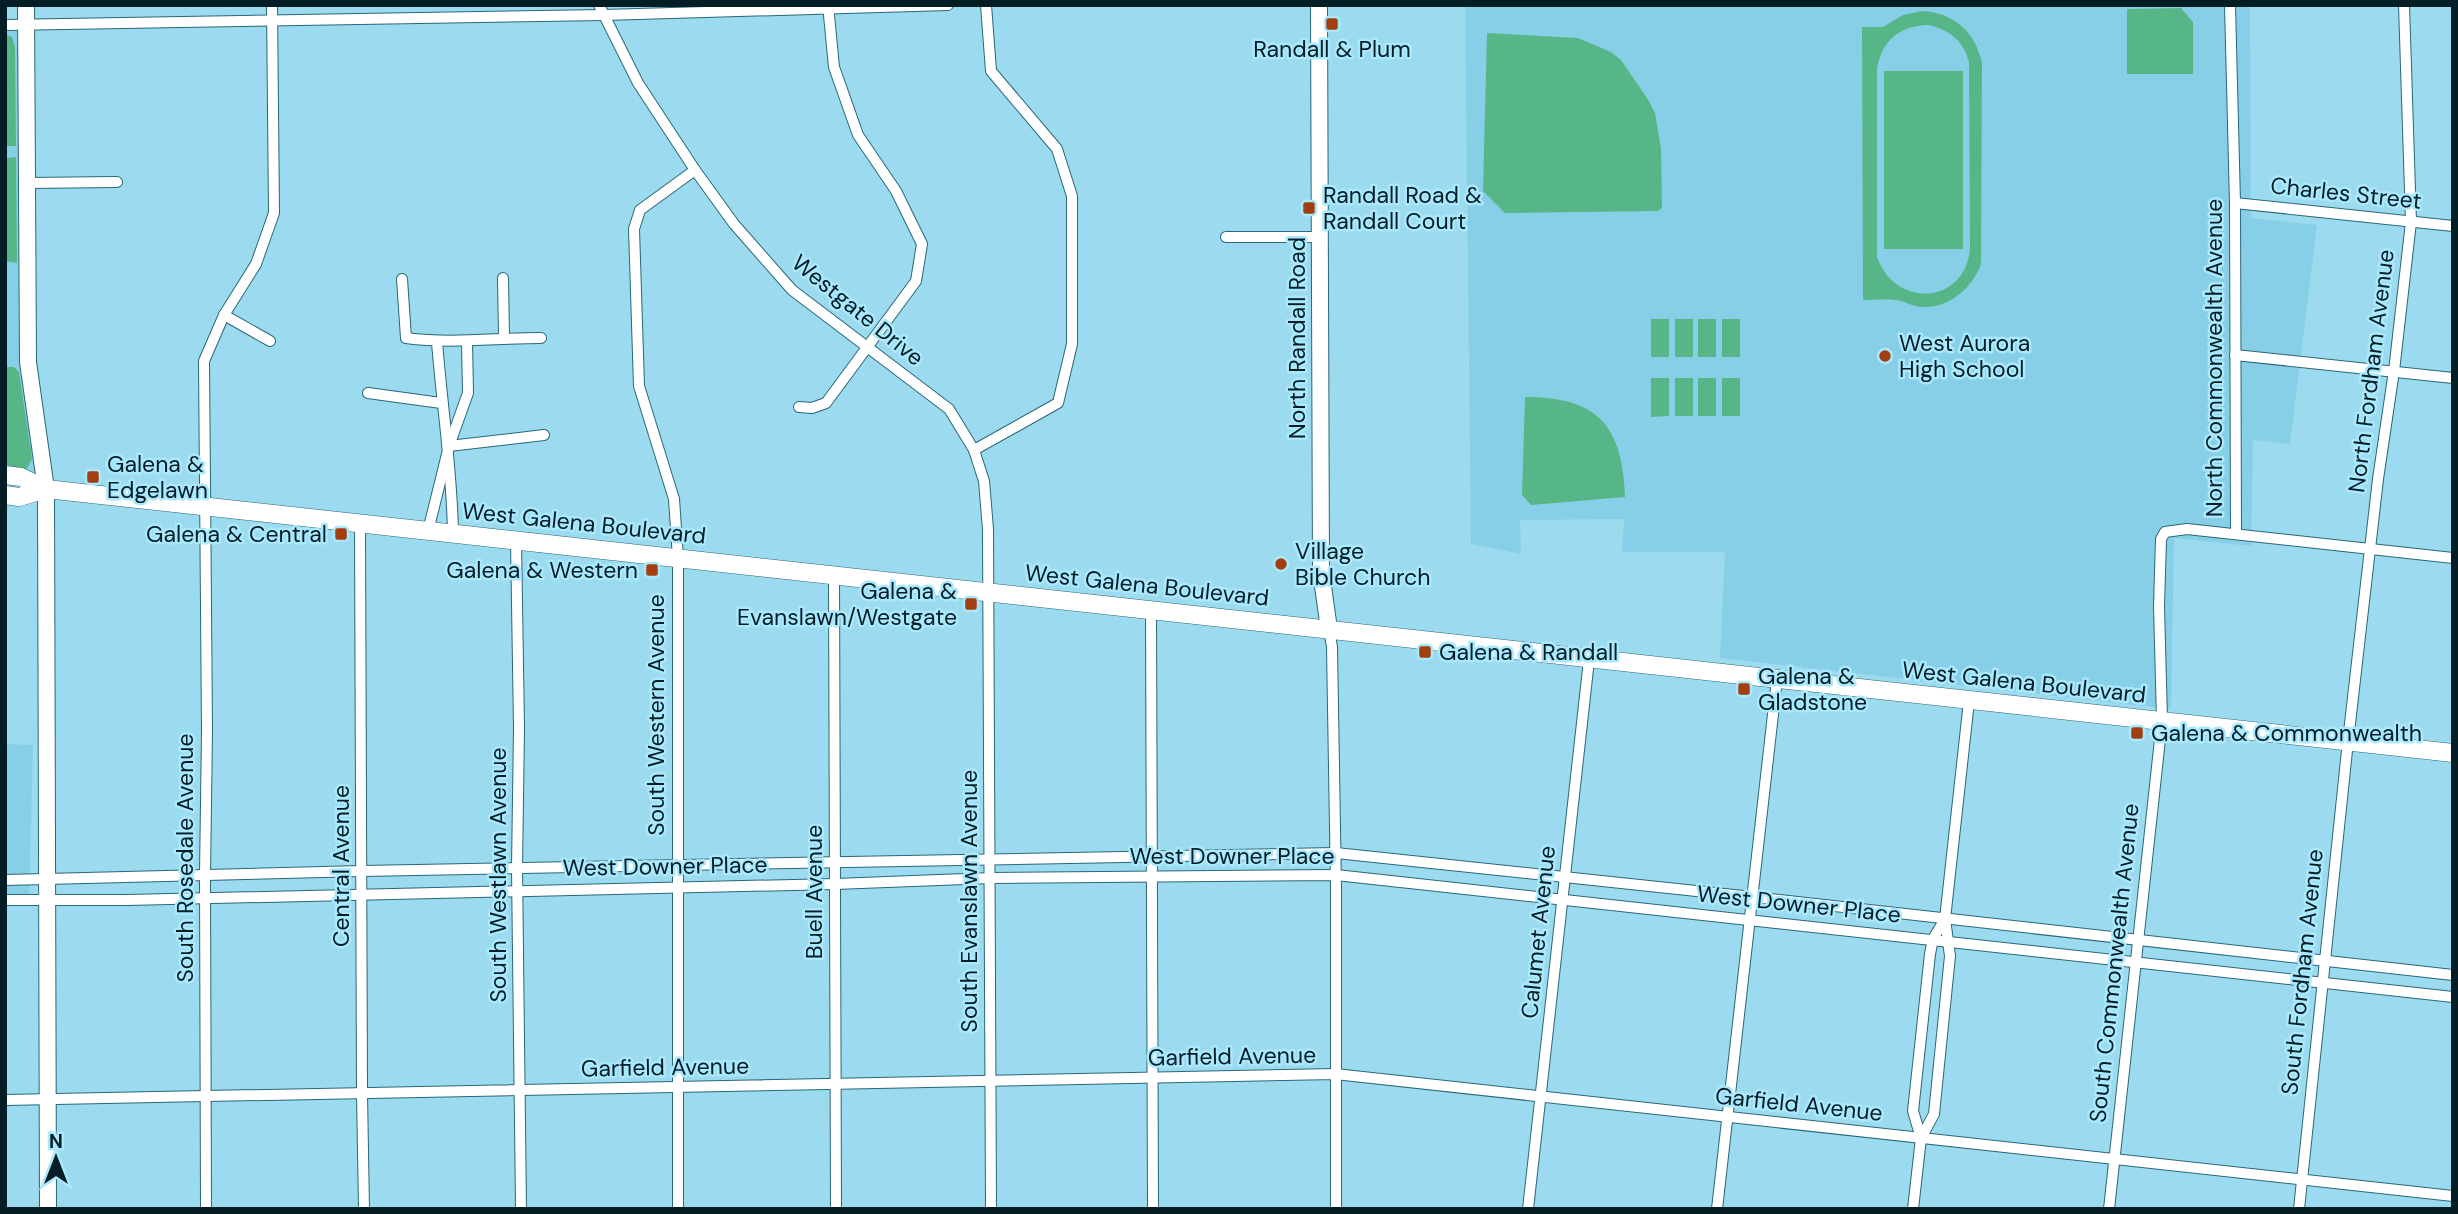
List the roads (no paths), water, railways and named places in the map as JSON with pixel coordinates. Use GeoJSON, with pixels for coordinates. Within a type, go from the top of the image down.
{"type":"FeatureCollection","features":[{"type":"Feature","properties":{"kind":"main road","name":"West Galena Boulevard"},"geometry":{"type":"LineString","coordinates":[[5,475],[21,477],[46,489],[204,507],[2453,753]]}},
{"type":"Feature","properties":{"kind":"main road","name":"West Galena Boulevard"},"geometry":{"type":"LineString","coordinates":[[5,495],[19,497],[46,489]]}},
{"type":"Feature","properties":{"kind":"street"},"geometry":{"type":"LineString","coordinates":[[26,5],[29,362],[46,489],[48,1209]]}},
{"type":"Feature","properties":{"kind":"street","name":"South Rosedale Avenue"},"geometry":{"type":"LineString","coordinates":[[206,1209],[207,731],[204,361],[224,315],[256,264],[274,213],[272,5]]}},
{"type":"Feature","properties":{"kind":"street"},"geometry":{"type":"LineString","coordinates":[[5,25],[271,21],[427,11],[948,5]]}},
{"type":"Feature","properties":{"kind":"street"},"geometry":{"type":"LineString","coordinates":[[974,450],[1058,403],[1072,344],[1072,195],[1058,149],[991,71],[986,5]]}},
{"type":"Feature","properties":{"kind":"street","name":"North Randall Road"},"geometry":{"type":"LineString","coordinates":[[1319,5],[1321,572],[1329,629]]}},
{"type":"Feature","properties":{"kind":"street","name":"North Commonwealth Avenue"},"geometry":{"type":"LineString","coordinates":[[2162,721],[2159,606],[2161,539],[2165,532],[2174,529],[2235,533],[2235,202],[2230,5]]}},
{"type":"Feature","properties":{"kind":"street","name":"North Fordham Avenue"},"geometry":{"type":"LineString","coordinates":[[2348,741],[2411,222],[2404,5]]}},
{"type":"Feature","properties":{"kind":"street"},"geometry":{"type":"LineString","coordinates":[[799,407],[812,408],[826,403],[916,281],[922,244],[896,191],[858,135],[834,67],[827,7]]}},
{"type":"Feature","properties":{"kind":"street","name":"Westgate Drive"},"geometry":{"type":"LineString","coordinates":[[602,10],[638,83],[734,224],[792,290],[949,409],[974,450],[984,481],[989,593]]}},
{"type":"Feature","properties":{"kind":"street","name":"South Western Avenue"},"geometry":{"type":"LineString","coordinates":[[678,1209],[678,558],[674,499],[639,386],[634,229],[640,210],[695,170]]}},
{"type":"Feature","properties":{"kind":"street"},"geometry":{"type":"LineString","coordinates":[[26,184],[117,182]]}},
{"type":"Feature","properties":{"kind":"street","name":"Charles Street"},"geometry":{"type":"LineString","coordinates":[[2235,202],[2453,226]]}},
{"type":"Feature","properties":{"kind":"street"},"geometry":{"type":"LineString","coordinates":[[1226,237],[1320,237]]}},
{"type":"Feature","properties":{"kind":"street"},"geometry":{"type":"LineString","coordinates":[[503,278],[504,338]]}},
{"type":"Feature","properties":{"kind":"street"},"geometry":{"type":"LineString","coordinates":[[402,279],[406,338],[467,342],[481,338],[541,338]]}},
{"type":"Feature","properties":{"kind":"street"},"geometry":{"type":"LineString","coordinates":[[224,315],[270,341]]}},
{"type":"Feature","properties":{"kind":"street"},"geometry":{"type":"LineString","coordinates":[[437,342],[441,402],[449,446],[453,533]]}},
{"type":"Feature","properties":{"kind":"street"},"geometry":{"type":"LineString","coordinates":[[428,531],[437,487],[468,393],[467,342]]}},
{"type":"Feature","properties":{"kind":"street"},"geometry":{"type":"LineString","coordinates":[[2235,355],[2453,377]]}},
{"type":"Feature","properties":{"kind":"street"},"geometry":{"type":"LineString","coordinates":[[368,393],[441,402]]}},
{"type":"Feature","properties":{"kind":"street"},"geometry":{"type":"LineString","coordinates":[[449,446],[544,435]]}},
{"type":"Feature","properties":{"kind":"street","name":"Central Avenue"},"geometry":{"type":"LineString","coordinates":[[360,524],[364,1209]]}},
{"type":"Feature","properties":{"kind":"street"},"geometry":{"type":"LineString","coordinates":[[2235,533],[2453,558]]}},
{"type":"Feature","properties":{"kind":"street","name":"South Westlawn Avenue"},"geometry":{"type":"LineString","coordinates":[[516,540],[520,1209]]}},
{"type":"Feature","properties":{"kind":"street","name":"Buell Avenue"},"geometry":{"type":"LineString","coordinates":[[834,575],[836,1209]]}},
{"type":"Feature","properties":{"kind":"street","name":"South Evanslawn Avenue"},"geometry":{"type":"LineString","coordinates":[[989,593],[991,1209]]}},
{"type":"Feature","properties":{"kind":"street"},"geometry":{"type":"LineString","coordinates":[[1151,610],[1153,1209]]}},
{"type":"Feature","properties":{"kind":"street"},"geometry":{"type":"LineString","coordinates":[[1329,629],[1332,647],[1336,853],[1336,1209]]}},
{"type":"Feature","properties":{"kind":"street","name":"Calumet Avenue"},"geometry":{"type":"LineString","coordinates":[[1528,1209],[1589,660]]}},
{"type":"Feature","properties":{"kind":"street"},"geometry":{"type":"LineString","coordinates":[[1717,1209],[1777,679]]}},
{"type":"Feature","properties":{"kind":"street"},"geometry":{"type":"LineString","coordinates":[[1913,1209],[1921,1138],[1934,1114],[1950,956],[1945,919],[1969,701]]}},
{"type":"Feature","properties":{"kind":"street","name":"South Commonwealth Avenue"},"geometry":{"type":"LineString","coordinates":[[2109,1209],[2162,721]]}},
{"type":"Feature","properties":{"kind":"street","name":"South Fordham Avenue"},"geometry":{"type":"LineString","coordinates":[[2299,1209],[2348,741]]}},
{"type":"Feature","properties":{"kind":"street","name":"West Downer Place"},"geometry":{"type":"LineString","coordinates":[[5,880],[1336,853],[2453,975]]}},
{"type":"Feature","properties":{"kind":"street","name":"West Downer Place"},"geometry":{"type":"LineString","coordinates":[[5,900],[835,884],[991,878],[1336,875],[2453,997]]}},
{"type":"Feature","properties":{"kind":"street"},"geometry":{"type":"LineString","coordinates":[[1921,1138],[1913,1111],[1930,954],[1933,939],[1945,919]]}},
{"type":"Feature","properties":{"kind":"street","name":"Garfield Avenue"},"geometry":{"type":"LineString","coordinates":[[5,1100],[1335,1074],[2453,1196]]}},
{"type":"Feature","properties":{"kind":"place","name":"Randall & Plum"},"geometry":{"type":"Point","coordinates":[1332,24]}},
{"type":"Feature","properties":{"kind":"place","name":"Randall Road & Randall Court"},"geometry":{"type":"Point","coordinates":[1309,208]}},
{"type":"Feature","properties":{"kind":"place","name":"West Aurora High School"},"geometry":{"type":"Point","coordinates":[1885,356]}},
{"type":"Feature","properties":{"kind":"place","name":"Galena & Edgelawn"},"geometry":{"type":"Point","coordinates":[93,477]}},
{"type":"Feature","properties":{"kind":"place","name":"Galena & Central"},"geometry":{"type":"Point","coordinates":[341,534]}},
{"type":"Feature","properties":{"kind":"place","name":"Village Bible Church"},"geometry":{"type":"Point","coordinates":[1281,564]}},
{"type":"Feature","properties":{"kind":"place","name":"Galena & Western"},"geometry":{"type":"Point","coordinates":[652,570]}},
{"type":"Feature","properties":{"kind":"place","name":"Galena & Evanslawn/Westgate"},"geometry":{"type":"Point","coordinates":[971,604]}},
{"type":"Feature","properties":{"kind":"place","name":"Galena & Randall"},"geometry":{"type":"Point","coordinates":[1425,652]}},
{"type":"Feature","properties":{"kind":"place","name":"Galena & Gladstone"},"geometry":{"type":"Point","coordinates":[1744,689]}},
{"type":"Feature","properties":{"kind":"place","name":"Galena & Commonwealth"},"geometry":{"type":"Point","coordinates":[2137,733]}}]}
